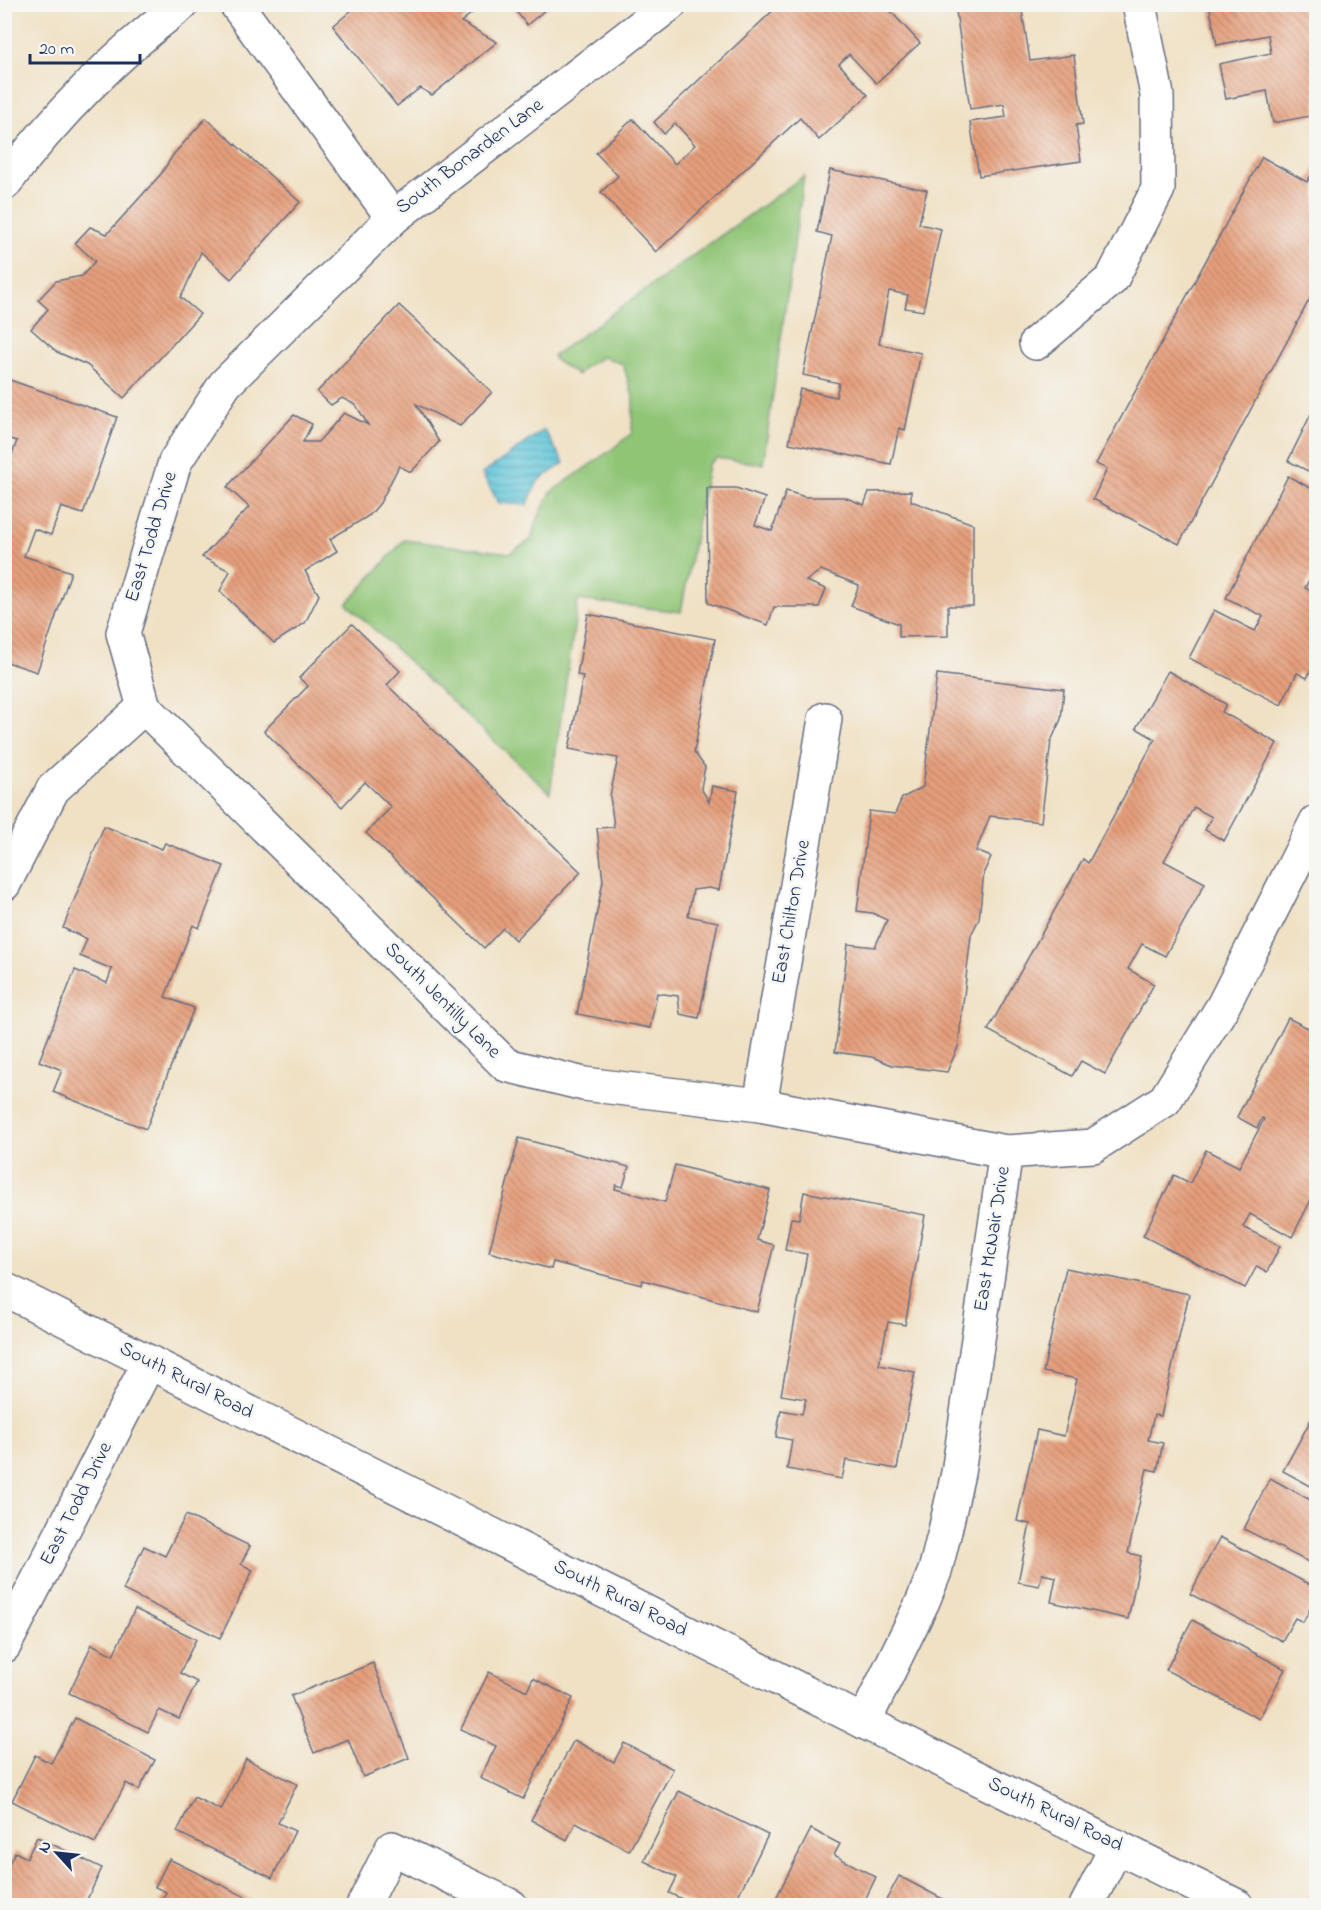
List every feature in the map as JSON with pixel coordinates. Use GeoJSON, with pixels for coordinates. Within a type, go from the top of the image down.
{"type":"FeatureCollection","features":[{"type":"Feature","properties":{"kind":"street"},"geometry":{"type":"LineString","coordinates":[[4,184],[33,146],[87,87],[140,37],[182,4]]}},
{"type":"Feature","properties":{"kind":"street","name":"South Bonarden Lane"},"geometry":{"type":"LineString","coordinates":[[236,4],[393,218],[670,4]]}},
{"type":"Feature","properties":{"kind":"street"},"geometry":{"type":"LineString","coordinates":[[1036,344],[1112,279],[1158,189],[1157,95],[1139,4]]}},
{"type":"Feature","properties":{"kind":"street","name":"East Todd Drive"},"geometry":{"type":"LineString","coordinates":[[144,707],[123,633],[176,462],[225,384],[393,218]]}},
{"type":"Feature","properties":{"kind":"street"},"geometry":{"type":"LineString","coordinates":[[4,884],[53,789],[144,707]]}},
{"type":"Feature","properties":{"kind":"street","name":"South Jentilly Lane"},"geometry":{"type":"LineString","coordinates":[[144,707],[506,1065],[584,1084],[760,1105],[1006,1152]]}},
{"type":"Feature","properties":{"kind":"street","name":"East Chilton Drive"},"geometry":{"type":"LineString","coordinates":[[760,1105],[825,719]]}},
{"type":"Feature","properties":{"kind":"street","name":"East McNair Drive"},"geometry":{"type":"LineString","coordinates":[[864,1722],[923,1600],[945,1531],[958,1473],[1006,1152],[1093,1146],[1165,1100],[1223,1006],[1317,822]]}},
{"type":"Feature","properties":{"kind":"street","name":"South Rural Road"},"geometry":{"type":"LineString","coordinates":[[4,1289],[864,1722],[1237,1905]]}},
{"type":"Feature","properties":{"kind":"street","name":"East Todd Drive"},"geometry":{"type":"LineString","coordinates":[[4,1646],[149,1362]]}},
{"type":"Feature","properties":{"kind":"street"},"geometry":{"type":"LineString","coordinates":[[1086,1905],[1117,1846]]}},
{"type":"Feature","properties":{"kind":"street"},"geometry":{"type":"LineString","coordinates":[[363,1905],[392,1848],[511,1905]]}},
{"type":"Feature","properties":{"kind":"green space"},"geometry":{"type":"Polygon","coordinates":[[[804,176],[763,464],[716,458],[708,465],[681,612],[578,600],[550,793],[347,604],[404,540],[510,553],[531,540],[535,524],[551,492],[632,433],[633,397],[623,364],[603,357],[586,366],[578,375],[556,361],[553,356],[804,176]]]}},
{"type":"Feature","properties":{"kind":"water"},"geometry":{"type":"Polygon","coordinates":[[[544,430],[564,463],[538,481],[527,505],[499,503],[482,474],[544,430]]]}},
{"type":"Feature","properties":{"kind":"building"},"geometry":{"type":"Polygon","coordinates":[[[359,4],[483,4],[461,22],[497,42],[432,95],[420,88],[397,106],[333,26],[359,4]]]}},
{"type":"Feature","properties":{"kind":"building"},"geometry":{"type":"Polygon","coordinates":[[[517,4],[552,4],[527,25],[514,9],[517,4]]]}},
{"type":"Feature","properties":{"kind":"building"},"geometry":{"type":"Polygon","coordinates":[[[780,4],[884,4],[920,43],[876,83],[849,54],[839,64],[868,95],[819,140],[800,118],[656,252],[601,192],[618,176],[596,153],[633,119],[675,164],[695,145],[675,123],[664,134],[654,122],[780,4]]]}},
{"type":"Feature","properties":{"kind":"building"},"geometry":{"type":"Polygon","coordinates":[[[955,4],[1021,4],[1030,61],[1074,55],[1083,124],[1076,125],[1081,161],[979,176],[970,122],[1006,117],[1004,104],[970,109],[955,4]]]}},
{"type":"Feature","properties":{"kind":"building"},"geometry":{"type":"Polygon","coordinates":[[[1209,4],[1316,4],[1316,115],[1273,123],[1267,91],[1226,99],[1219,64],[1271,53],[1268,35],[1217,45],[1209,4]]]}},
{"type":"Feature","properties":{"kind":"building"},"geometry":{"type":"Polygon","coordinates":[[[206,118],[300,202],[231,279],[201,252],[180,297],[200,314],[124,398],[87,365],[57,352],[31,329],[48,309],[38,300],[56,281],[82,276],[95,261],[75,243],[90,227],[107,234],[161,174],[173,155],[206,118]]]}},
{"type":"Feature","properties":{"kind":"building"},"geometry":{"type":"Polygon","coordinates":[[[1262,157],[1307,182],[1316,167],[1316,287],[1179,544],[1093,499],[1107,469],[1096,464],[1262,157]]]}},
{"type":"Feature","properties":{"kind":"building"},"geometry":{"type":"Polygon","coordinates":[[[830,170],[927,190],[919,224],[941,229],[923,311],[905,308],[908,295],[889,291],[879,344],[921,353],[905,430],[899,428],[891,464],[789,443],[800,389],[836,397],[839,383],[803,375],[832,236],[817,232],[830,170]]]}},
{"type":"Feature","properties":{"kind":"building"},"geometry":{"type":"Polygon","coordinates":[[[399,305],[492,392],[460,426],[416,404],[439,442],[411,472],[399,466],[380,503],[370,515],[330,539],[337,551],[305,571],[319,595],[305,623],[274,643],[220,591],[230,571],[202,557],[249,507],[227,487],[294,415],[312,424],[303,442],[318,442],[344,413],[368,425],[356,405],[342,398],[331,405],[317,392],[399,305]]]}},
{"type":"Feature","properties":{"kind":"building"},"geometry":{"type":"Polygon","coordinates":[[[4,378],[117,417],[83,514],[61,507],[51,535],[34,529],[24,556],[71,572],[37,672],[4,661],[4,451],[12,454],[17,441],[4,437],[4,378]]]}},
{"type":"Feature","properties":{"kind":"building"},"geometry":{"type":"Polygon","coordinates":[[[1313,410],[1316,412],[1316,475],[1288,461],[1313,410]]]}},
{"type":"Feature","properties":{"kind":"building"},"geometry":{"type":"Polygon","coordinates":[[[1288,476],[1316,491],[1316,566],[1305,588],[1316,594],[1316,660],[1307,678],[1297,673],[1281,705],[1189,658],[1214,610],[1255,631],[1263,616],[1226,598],[1288,476]]]}},
{"type":"Feature","properties":{"kind":"building"},"geometry":{"type":"Polygon","coordinates":[[[707,488],[736,488],[765,498],[755,525],[772,531],[786,491],[805,497],[844,497],[864,505],[869,492],[911,491],[911,501],[973,524],[973,606],[948,606],[948,636],[899,637],[899,624],[851,606],[859,585],[821,570],[806,581],[826,589],[819,607],[774,607],[768,625],[708,603],[707,488]]]}},
{"type":"Feature","properties":{"kind":"building"},"geometry":{"type":"Polygon","coordinates":[[[588,614],[715,639],[694,752],[705,767],[701,788],[709,802],[712,786],[738,791],[719,890],[709,888],[693,890],[688,916],[718,922],[699,1018],[680,1014],[678,996],[657,993],[650,1028],[577,1014],[603,881],[597,828],[614,827],[610,796],[618,758],[569,749],[583,676],[577,675],[588,614]]]}},
{"type":"Feature","properties":{"kind":"building"},"geometry":{"type":"Polygon","coordinates":[[[352,624],[400,671],[387,685],[581,872],[515,940],[503,928],[484,948],[366,833],[391,807],[365,782],[342,807],[264,731],[308,686],[299,678],[352,624]]]}},
{"type":"Feature","properties":{"kind":"building"},"geometry":{"type":"Polygon","coordinates":[[[1168,671],[1226,704],[1222,712],[1277,743],[1224,841],[1205,830],[1212,817],[1194,807],[1164,861],[1205,883],[1165,956],[1142,944],[1128,969],[1154,984],[1105,1074],[1081,1061],[1072,1076],[988,1030],[1083,859],[1088,863],[1155,739],[1136,728],[1168,671]]]}},
{"type":"Feature","properties":{"kind":"building"},"geometry":{"type":"Polygon","coordinates":[[[937,674],[1064,689],[1061,719],[1051,741],[1041,822],[990,816],[976,851],[991,857],[984,872],[979,919],[971,935],[958,1047],[947,1072],[892,1065],[872,1057],[835,1052],[848,944],[875,947],[887,920],[872,913],[857,911],[869,811],[895,814],[902,798],[923,787],[937,674]]]}},
{"type":"Feature","properties":{"kind":"building"},"geometry":{"type":"Polygon","coordinates":[[[104,826],[162,849],[165,843],[224,866],[199,928],[193,925],[165,997],[194,1008],[146,1129],[53,1092],[62,1070],[39,1061],[75,970],[107,983],[112,969],[80,956],[87,939],[63,928],[104,826]]]}},
{"type":"Feature","properties":{"kind":"building"},"geometry":{"type":"Polygon","coordinates":[[[1316,962],[1316,979],[1310,976],[1316,962]]]}},
{"type":"Feature","properties":{"kind":"building"},"geometry":{"type":"Polygon","coordinates":[[[1288,1018],[1316,1032],[1316,1190],[1292,1237],[1250,1214],[1243,1227],[1280,1246],[1267,1272],[1257,1266],[1245,1288],[1143,1236],[1174,1175],[1190,1183],[1206,1150],[1239,1167],[1264,1119],[1262,1118],[1257,1128],[1237,1117],[1288,1018]]]}},
{"type":"Feature","properties":{"kind":"building"},"geometry":{"type":"Polygon","coordinates":[[[519,1138],[629,1167],[623,1187],[616,1185],[615,1189],[665,1202],[675,1165],[770,1190],[757,1240],[774,1245],[757,1312],[643,1280],[642,1285],[553,1262],[551,1269],[489,1252],[519,1138]]]}},
{"type":"Feature","properties":{"kind":"building"},"geometry":{"type":"Polygon","coordinates":[[[804,1192],[925,1215],[905,1325],[888,1322],[879,1365],[915,1372],[897,1469],[846,1460],[842,1479],[787,1469],[792,1440],[776,1437],[781,1410],[802,1414],[806,1399],[781,1395],[807,1254],[785,1250],[791,1218],[799,1219],[804,1192]]]}},
{"type":"Feature","properties":{"kind":"building"},"geometry":{"type":"Polygon","coordinates":[[[1066,1268],[1189,1294],[1161,1416],[1154,1415],[1148,1440],[1163,1443],[1157,1471],[1147,1469],[1128,1553],[1141,1556],[1128,1619],[1051,1602],[1056,1577],[1042,1574],[1039,1586],[1018,1582],[1030,1524],[1017,1521],[1037,1430],[1064,1436],[1077,1379],[1043,1372],[1066,1268]]]}},
{"type":"Feature","properties":{"kind":"building"},"geometry":{"type":"Polygon","coordinates":[[[1313,1416],[1316,1417],[1316,1489],[1283,1471],[1313,1416]]]}},
{"type":"Feature","properties":{"kind":"building"},"geometry":{"type":"Polygon","coordinates":[[[1270,1478],[1316,1503],[1316,1566],[1244,1529],[1270,1478]]]}},
{"type":"Feature","properties":{"kind":"building"},"geometry":{"type":"Polygon","coordinates":[[[186,1515],[250,1546],[241,1564],[253,1570],[220,1638],[123,1590],[144,1546],[165,1556],[186,1515]]]}},
{"type":"Feature","properties":{"kind":"building"},"geometry":{"type":"Polygon","coordinates":[[[1220,1537],[1316,1588],[1316,1597],[1303,1622],[1295,1618],[1282,1641],[1190,1594],[1220,1537]]]}},
{"type":"Feature","properties":{"kind":"building"},"geometry":{"type":"Polygon","coordinates":[[[135,1609],[196,1639],[180,1673],[197,1682],[179,1719],[159,1710],[148,1732],[69,1693],[92,1644],[113,1655],[135,1609]]]}},
{"type":"Feature","properties":{"kind":"building"},"geometry":{"type":"Polygon","coordinates":[[[1192,1620],[1285,1669],[1259,1719],[1166,1670],[1192,1620]]]}},
{"type":"Feature","properties":{"kind":"building"},"geometry":{"type":"Polygon","coordinates":[[[373,1663],[409,1758],[363,1777],[348,1739],[314,1753],[291,1696],[373,1663]]]}},
{"type":"Feature","properties":{"kind":"building"},"geometry":{"type":"Polygon","coordinates":[[[489,1672],[527,1691],[533,1678],[573,1698],[523,1799],[480,1778],[496,1746],[461,1729],[489,1672]]]}},
{"type":"Feature","properties":{"kind":"building"},"geometry":{"type":"Polygon","coordinates":[[[75,1718],[155,1760],[139,1790],[126,1783],[95,1843],[12,1801],[35,1755],[51,1763],[75,1718]]]}},
{"type":"Feature","properties":{"kind":"building"},"geometry":{"type":"Polygon","coordinates":[[[574,1740],[614,1762],[624,1743],[673,1769],[629,1851],[576,1822],[567,1840],[531,1820],[574,1740]]]}},
{"type":"Feature","properties":{"kind":"building"},"geometry":{"type":"Polygon","coordinates":[[[246,1759],[297,1784],[278,1823],[295,1831],[272,1878],[177,1832],[194,1797],[221,1810],[246,1759]]]}},
{"type":"Feature","properties":{"kind":"building"},"geometry":{"type":"Polygon","coordinates":[[[679,1791],[768,1835],[733,1906],[696,1906],[669,1893],[677,1877],[644,1861],[679,1791]]]}},
{"type":"Feature","properties":{"kind":"building"},"geometry":{"type":"Polygon","coordinates":[[[811,1829],[840,1844],[834,1855],[876,1877],[862,1906],[772,1906],[811,1829]]]}},
{"type":"Feature","properties":{"kind":"building"},"geometry":{"type":"Polygon","coordinates":[[[37,1837],[102,1868],[84,1906],[68,1904],[67,1906],[4,1906],[4,1873],[15,1852],[27,1858],[37,1837]]]}},
{"type":"Feature","properties":{"kind":"building"},"geometry":{"type":"Polygon","coordinates":[[[169,1859],[264,1906],[159,1906],[166,1892],[155,1887],[169,1859]]]}},
{"type":"Feature","properties":{"kind":"building"},"geometry":{"type":"Polygon","coordinates":[[[899,1876],[956,1906],[883,1906],[899,1876]]]}}]}
